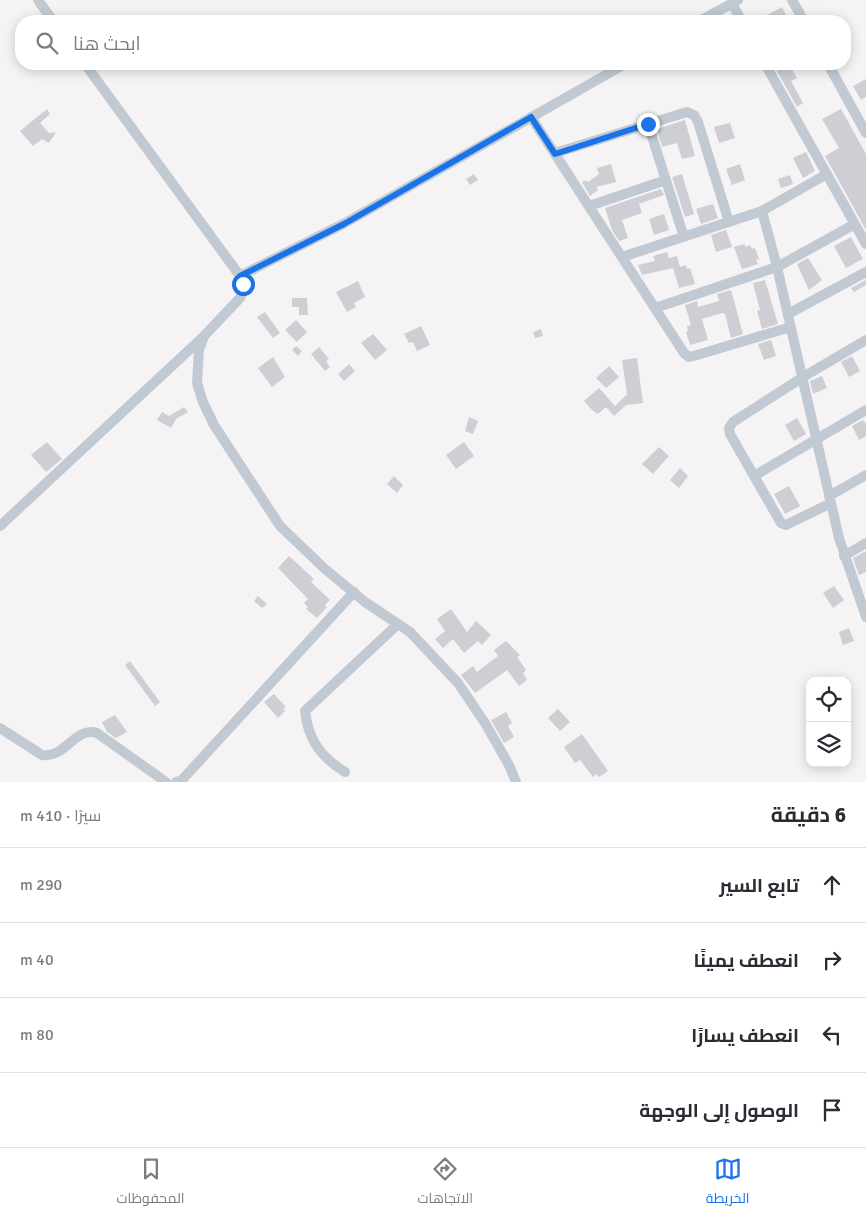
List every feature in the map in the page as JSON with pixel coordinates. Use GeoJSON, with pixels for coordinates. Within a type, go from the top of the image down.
{"type":"FeatureCollection","features":[{"type":"Feature","properties":{"kind":"street"},"geometry":{"type":"LineString","coordinates":[[38,0],[49,15]]}},
{"type":"Feature","properties":{"kind":"street"},"geometry":{"type":"LineString","coordinates":[[792,0],[801,15]]}},
{"type":"Feature","properties":{"kind":"street"},"geometry":{"type":"LineString","coordinates":[[711,15],[735,2],[740,15]]}},
{"type":"Feature","properties":{"kind":"street"},"geometry":{"type":"LineString","coordinates":[[0,526],[204,336],[240,298],[243,291],[240,276],[89,70]]}},
{"type":"Feature","properties":{"kind":"street"},"geometry":{"type":"LineString","coordinates":[[240,276],[344,224],[614,70]]}},
{"type":"Feature","properties":{"kind":"street"},"geometry":{"type":"LineString","coordinates":[[769,70],[866,244]]}},
{"type":"Feature","properties":{"kind":"street"},"geometry":{"type":"LineString","coordinates":[[831,70],[866,133]]}},
{"type":"Feature","properties":{"kind":"street"},"geometry":{"type":"LineString","coordinates":[[555,154],[687,112],[694,114],[729,222]]}},
{"type":"Feature","properties":{"kind":"street"},"geometry":{"type":"LineString","coordinates":[[531,117],[684,353],[689,356],[791,327]]}},
{"type":"Feature","properties":{"kind":"street"},"geometry":{"type":"LineString","coordinates":[[648,124],[684,237]]}},
{"type":"Feature","properties":{"kind":"street"},"geometry":{"type":"LineString","coordinates":[[622,257],[762,211],[827,174]]}},
{"type":"Feature","properties":{"kind":"street"},"geometry":{"type":"LineString","coordinates":[[589,206],[666,180]]}},
{"type":"Feature","properties":{"kind":"street"},"geometry":{"type":"LineString","coordinates":[[762,211],[777,267],[844,556],[865,613]]}},
{"type":"Feature","properties":{"kind":"street"},"geometry":{"type":"LineString","coordinates":[[655,308],[777,267],[855,224]]}},
{"type":"Feature","properties":{"kind":"street"},"geometry":{"type":"LineString","coordinates":[[788,314],[866,272]]}},
{"type":"Feature","properties":{"kind":"street"},"geometry":{"type":"LineString","coordinates":[[204,336],[198,350],[197,383],[203,402],[214,426],[280,526],[354,592],[422,643],[458,684],[485,723],[509,765],[516,782]]}},
{"type":"Feature","properties":{"kind":"street"},"geometry":{"type":"LineString","coordinates":[[866,340],[803,377],[733,422],[729,428],[730,434],[754,476],[782,523],[786,526],[866,475]]}},
{"type":"Feature","properties":{"kind":"street"},"geometry":{"type":"LineString","coordinates":[[754,476],[866,410]]}},
{"type":"Feature","properties":{"kind":"street"},"geometry":{"type":"LineString","coordinates":[[844,556],[866,543]]}},
{"type":"Feature","properties":{"kind":"street"},"geometry":{"type":"LineString","coordinates":[[176,782],[181,780],[354,592]]}},
{"type":"Feature","properties":{"kind":"street"},"geometry":{"type":"LineString","coordinates":[[345,772],[318,750],[311,738],[305,711],[398,624]]}},
{"type":"Feature","properties":{"kind":"street"},"geometry":{"type":"LineString","coordinates":[[0,728],[42,755],[50,757],[83,733],[90,731],[97,733],[166,782]]}},
{"type":"Feature","properties":{"kind":"building"},"geometry":{"type":"Polygon","coordinates":[[[782,7],[786,15],[767,15],[782,7]]]}},
{"type":"Feature","properties":{"kind":"building"},"geometry":{"type":"Polygon","coordinates":[[[776,70],[792,70],[797,78],[791,81],[803,103],[797,107],[776,70]]]}},
{"type":"Feature","properties":{"kind":"building"},"geometry":{"type":"Polygon","coordinates":[[[866,79],[866,97],[861,100],[853,86],[866,79]]]}},
{"type":"Feature","properties":{"kind":"building"},"geometry":{"type":"Polygon","coordinates":[[[47,109],[50,114],[40,123],[49,133],[56,132],[49,143],[42,139],[33,146],[20,131],[47,109]]]}},
{"type":"Feature","properties":{"kind":"building"},"geometry":{"type":"Polygon","coordinates":[[[841,109],[866,154],[866,230],[825,156],[839,148],[822,119],[841,109]]]}},
{"type":"Feature","properties":{"kind":"building"},"geometry":{"type":"Polygon","coordinates":[[[685,120],[695,156],[682,159],[677,143],[662,147],[657,129],[685,120]]]}},
{"type":"Feature","properties":{"kind":"building"},"geometry":{"type":"Polygon","coordinates":[[[730,123],[735,138],[719,143],[714,127],[730,123]]]}},
{"type":"Feature","properties":{"kind":"building"},"geometry":{"type":"Polygon","coordinates":[[[806,152],[815,171],[803,178],[793,158],[806,152]]]}},
{"type":"Feature","properties":{"kind":"building"},"geometry":{"type":"Polygon","coordinates":[[[611,164],[616,182],[596,187],[598,190],[590,196],[582,182],[586,180],[588,182],[599,174],[597,168],[611,164]]]}},
{"type":"Feature","properties":{"kind":"building"},"geometry":{"type":"Polygon","coordinates":[[[740,164],[745,180],[732,185],[726,169],[740,164]]]}},
{"type":"Feature","properties":{"kind":"building"},"geometry":{"type":"Polygon","coordinates":[[[474,174],[478,180],[470,185],[466,179],[474,174]]]}},
{"type":"Feature","properties":{"kind":"building"},"geometry":{"type":"Polygon","coordinates":[[[682,174],[694,214],[685,217],[672,177],[682,174]]]}},
{"type":"Feature","properties":{"kind":"building"},"geometry":{"type":"Polygon","coordinates":[[[790,175],[793,184],[781,188],[778,179],[790,175]]]}},
{"type":"Feature","properties":{"kind":"building"},"geometry":{"type":"Polygon","coordinates":[[[661,189],[664,195],[639,204],[642,213],[622,220],[628,238],[619,241],[612,230],[605,208],[661,189]]]}},
{"type":"Feature","properties":{"kind":"building"},"geometry":{"type":"Polygon","coordinates":[[[713,204],[718,218],[701,224],[696,209],[713,204]]]}},
{"type":"Feature","properties":{"kind":"building"},"geometry":{"type":"Polygon","coordinates":[[[664,214],[669,230],[654,235],[649,219],[664,214]]]}},
{"type":"Feature","properties":{"kind":"building"},"geometry":{"type":"Polygon","coordinates":[[[726,230],[732,247],[716,252],[711,235],[726,230]]]}},
{"type":"Feature","properties":{"kind":"building"},"geometry":{"type":"Polygon","coordinates":[[[851,237],[863,259],[846,268],[834,246],[851,237]]]}},
{"type":"Feature","properties":{"kind":"building"},"geometry":{"type":"Polygon","coordinates":[[[744,244],[746,247],[750,245],[752,249],[755,248],[759,259],[756,260],[758,264],[742,269],[734,247],[744,244]]]}},
{"type":"Feature","properties":{"kind":"building"},"geometry":{"type":"Polygon","coordinates":[[[667,252],[669,258],[677,256],[680,267],[686,265],[687,269],[690,268],[695,284],[679,288],[673,268],[642,275],[638,265],[655,261],[653,256],[667,252]]]}},
{"type":"Feature","properties":{"kind":"building"},"geometry":{"type":"Polygon","coordinates":[[[808,258],[822,280],[809,290],[797,264],[808,258]]]}},
{"type":"Feature","properties":{"kind":"building"},"geometry":{"type":"Polygon","coordinates":[[[765,280],[778,324],[762,329],[757,311],[760,310],[753,283],[765,280]]]}},
{"type":"Feature","properties":{"kind":"building"},"geometry":{"type":"Polygon","coordinates":[[[866,280],[866,285],[854,292],[851,288],[866,280]]]}},
{"type":"Feature","properties":{"kind":"building"},"geometry":{"type":"Polygon","coordinates":[[[358,281],[365,297],[354,303],[356,307],[347,312],[336,292],[358,281]]]}},
{"type":"Feature","properties":{"kind":"building"},"geometry":{"type":"Polygon","coordinates":[[[731,290],[743,334],[731,338],[725,314],[722,313],[702,319],[708,340],[690,345],[686,332],[688,331],[687,326],[691,325],[685,305],[697,301],[698,307],[719,301],[717,294],[731,290]]]}},
{"type":"Feature","properties":{"kind":"building"},"geometry":{"type":"Polygon","coordinates":[[[292,298],[307,298],[308,315],[299,315],[299,307],[292,307],[292,298]]]}},
{"type":"Feature","properties":{"kind":"building"},"geometry":{"type":"Polygon","coordinates":[[[265,312],[280,333],[273,338],[257,317],[265,312]]]}},
{"type":"Feature","properties":{"kind":"building"},"geometry":{"type":"Polygon","coordinates":[[[296,320],[307,332],[297,342],[285,330],[296,320]]]}},
{"type":"Feature","properties":{"kind":"building"},"geometry":{"type":"Polygon","coordinates":[[[421,326],[430,345],[417,351],[413,342],[409,343],[404,334],[421,326]]]}},
{"type":"Feature","properties":{"kind":"building"},"geometry":{"type":"Polygon","coordinates":[[[541,329],[543,336],[535,338],[533,332],[541,329]]]}},
{"type":"Feature","properties":{"kind":"building"},"geometry":{"type":"Polygon","coordinates":[[[373,334],[387,350],[375,360],[361,343],[373,334]]]}},
{"type":"Feature","properties":{"kind":"building"},"geometry":{"type":"Polygon","coordinates":[[[771,340],[776,356],[764,360],[758,344],[771,340]]]}},
{"type":"Feature","properties":{"kind":"building"},"geometry":{"type":"Polygon","coordinates":[[[296,346],[302,351],[298,356],[292,350],[296,346]]]}},
{"type":"Feature","properties":{"kind":"building"},"geometry":{"type":"Polygon","coordinates":[[[319,347],[329,359],[326,361],[330,367],[325,371],[311,354],[319,347]]]}},
{"type":"Feature","properties":{"kind":"building"},"geometry":{"type":"Polygon","coordinates":[[[852,356],[860,371],[849,377],[841,362],[852,356]]]}},
{"type":"Feature","properties":{"kind":"building"},"geometry":{"type":"Polygon","coordinates":[[[273,357],[285,377],[272,387],[258,368],[273,357]]]}},
{"type":"Feature","properties":{"kind":"building"},"geometry":{"type":"Polygon","coordinates":[[[637,358],[643,403],[626,405],[614,416],[606,407],[598,414],[593,411],[584,401],[599,388],[615,406],[627,394],[622,360],[637,358]]]}},
{"type":"Feature","properties":{"kind":"building"},"geometry":{"type":"Polygon","coordinates":[[[349,364],[355,371],[344,381],[338,374],[349,364]]]}},
{"type":"Feature","properties":{"kind":"building"},"geometry":{"type":"Polygon","coordinates":[[[609,366],[619,377],[606,388],[596,378],[609,366]]]}},
{"type":"Feature","properties":{"kind":"building"},"geometry":{"type":"Polygon","coordinates":[[[822,376],[827,388],[813,394],[810,381],[822,376]]]}},
{"type":"Feature","properties":{"kind":"building"},"geometry":{"type":"Polygon","coordinates":[[[184,407],[188,412],[176,419],[171,428],[157,420],[162,412],[169,416],[184,407]]]}},
{"type":"Feature","properties":{"kind":"building"},"geometry":{"type":"Polygon","coordinates":[[[469,417],[478,421],[473,434],[465,431],[469,417]]]}},
{"type":"Feature","properties":{"kind":"building"},"geometry":{"type":"Polygon","coordinates":[[[797,418],[806,434],[794,441],[785,425],[797,418]]]}},
{"type":"Feature","properties":{"kind":"building"},"geometry":{"type":"Polygon","coordinates":[[[863,420],[866,424],[866,436],[859,440],[852,426],[863,420]]]}},
{"type":"Feature","properties":{"kind":"building"},"geometry":{"type":"Polygon","coordinates":[[[47,442],[62,459],[46,472],[31,455],[47,442]]]}},
{"type":"Feature","properties":{"kind":"building"},"geometry":{"type":"Polygon","coordinates":[[[464,442],[474,456],[456,469],[446,455],[464,442]]]}},
{"type":"Feature","properties":{"kind":"building"},"geometry":{"type":"Polygon","coordinates":[[[659,447],[669,456],[653,474],[642,464],[659,447]]]}},
{"type":"Feature","properties":{"kind":"building"},"geometry":{"type":"Polygon","coordinates":[[[680,468],[688,476],[679,488],[670,480],[680,468]]]}},
{"type":"Feature","properties":{"kind":"building"},"geometry":{"type":"Polygon","coordinates":[[[394,476],[403,485],[397,493],[387,484],[394,476]]]}},
{"type":"Feature","properties":{"kind":"building"},"geometry":{"type":"Polygon","coordinates":[[[789,486],[800,506],[785,514],[774,494],[789,486]]]}},
{"type":"Feature","properties":{"kind":"building"},"geometry":{"type":"Polygon","coordinates":[[[866,551],[866,572],[859,575],[853,558],[866,551]]]}},
{"type":"Feature","properties":{"kind":"building"},"geometry":{"type":"Polygon","coordinates":[[[289,556],[314,579],[311,582],[330,600],[325,605],[327,607],[317,618],[306,609],[308,607],[304,603],[308,599],[278,568],[289,556]]]}},
{"type":"Feature","properties":{"kind":"building"},"geometry":{"type":"Polygon","coordinates":[[[834,586],[844,600],[833,608],[823,593],[834,586]]]}},
{"type":"Feature","properties":{"kind":"building"},"geometry":{"type":"Polygon","coordinates":[[[258,596],[267,604],[262,608],[254,601],[258,596]]]}},
{"type":"Feature","properties":{"kind":"building"},"geometry":{"type":"Polygon","coordinates":[[[451,609],[467,632],[476,621],[491,635],[482,645],[478,641],[464,653],[453,639],[443,648],[435,639],[445,631],[437,619],[451,609]]]}},
{"type":"Feature","properties":{"kind":"building"},"geometry":{"type":"Polygon","coordinates":[[[849,628],[854,641],[843,645],[839,632],[849,628]]]}},
{"type":"Feature","properties":{"kind":"building"},"geometry":{"type":"Polygon","coordinates":[[[506,641],[520,655],[517,657],[526,670],[523,673],[527,680],[519,686],[507,670],[475,693],[461,675],[473,666],[477,672],[498,656],[494,650],[506,641]]]}},
{"type":"Feature","properties":{"kind":"building"},"geometry":{"type":"Polygon","coordinates":[[[130,661],[160,702],[155,706],[125,665],[130,661]]]}},
{"type":"Feature","properties":{"kind":"building"},"geometry":{"type":"Polygon","coordinates":[[[274,694],[286,707],[283,709],[285,711],[278,718],[264,702],[274,694]]]}},
{"type":"Feature","properties":{"kind":"building"},"geometry":{"type":"Polygon","coordinates":[[[558,709],[570,722],[560,731],[548,718],[558,709]]]}},
{"type":"Feature","properties":{"kind":"building"},"geometry":{"type":"Polygon","coordinates":[[[506,712],[512,723],[508,726],[514,737],[504,743],[491,720],[506,712]]]}},
{"type":"Feature","properties":{"kind":"building"},"geometry":{"type":"Polygon","coordinates":[[[115,715],[127,732],[116,738],[107,732],[102,722],[115,715]]]}},
{"type":"Feature","properties":{"kind":"building"},"geometry":{"type":"Polygon","coordinates":[[[582,734],[608,771],[599,777],[596,774],[593,777],[580,760],[575,763],[564,747],[582,734]]]}},
{"type":"Feature","properties":{"kind":"route"},"geometry":{"type":"LineString","coordinates":[[243,284],[240,276],[344,224],[531,117],[555,154],[648,124]]}}]}
